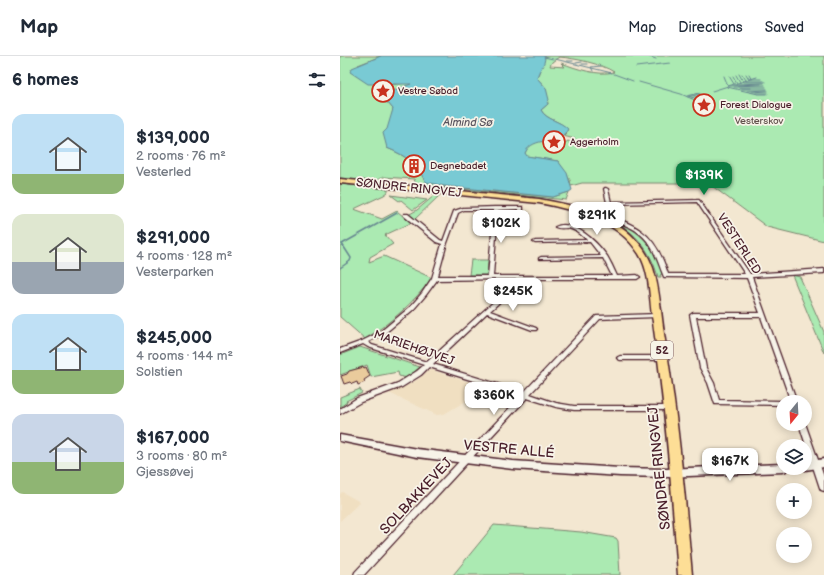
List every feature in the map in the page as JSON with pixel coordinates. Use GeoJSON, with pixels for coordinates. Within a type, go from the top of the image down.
{"type":"FeatureCollection","features":[{"type":"Feature","properties":{"kind":"main road","name":"SØNDRE RINGVEJ"},"geometry":{"type":"LineString","coordinates":[[340,181],[539,201],[575,209],[600,218],[622,232],[641,252],[651,278],[670,408],[685,575]]}},
{"type":"Feature","properties":{"kind":"street"},"geometry":{"type":"LineString","coordinates":[[606,189],[612,217],[640,232],[657,253],[663,264],[666,276],[749,276],[824,272]]}},
{"type":"Feature","properties":{"kind":"street","name":"VESTERLED"},"geometry":{"type":"LineString","coordinates":[[615,203],[698,201],[749,276],[792,395]]}},
{"type":"Feature","properties":{"kind":"street"},"geometry":{"type":"LineString","coordinates":[[490,278],[496,208]]}},
{"type":"Feature","properties":{"kind":"street"},"geometry":{"type":"LineString","coordinates":[[340,351],[382,333],[398,320],[424,294],[435,278],[445,243],[459,210],[521,208],[520,215]]}},
{"type":"Feature","properties":{"kind":"street"},"geometry":{"type":"LineString","coordinates":[[406,215],[438,241],[445,243]]}},
{"type":"Feature","properties":{"kind":"street"},"geometry":{"type":"LineString","coordinates":[[557,227],[571,227],[579,231],[591,241],[605,257],[611,266],[615,277]]}},
{"type":"Feature","properties":{"kind":"street"},"geometry":{"type":"LineString","coordinates":[[535,242],[591,241]]}},
{"type":"Feature","properties":{"kind":"street"},"geometry":{"type":"LineString","coordinates":[[541,258],[605,257]]}},
{"type":"Feature","properties":{"kind":"street"},"geometry":{"type":"LineString","coordinates":[[435,278],[637,277]]}},
{"type":"Feature","properties":{"kind":"street"},"geometry":{"type":"LineString","coordinates":[[340,412],[359,400],[400,386],[419,374],[523,278]]}},
{"type":"Feature","properties":{"kind":"street"},"geometry":{"type":"LineString","coordinates":[[486,311],[534,329]]}},
{"type":"Feature","properties":{"kind":"street"},"geometry":{"type":"LineString","coordinates":[[763,315],[693,315],[703,368],[711,383],[717,402],[776,403]]}},
{"type":"Feature","properties":{"kind":"street","name":"SOLBAKKEVEJ"},"geometry":{"type":"LineString","coordinates":[[358,575],[598,317],[656,316]]}},
{"type":"Feature","properties":{"kind":"street","name":"MARIEHØJVEJ"},"geometry":{"type":"LineString","coordinates":[[364,342],[370,346],[556,405],[574,408],[670,408]]}},
{"type":"Feature","properties":{"kind":"street"},"geometry":{"type":"LineString","coordinates":[[620,358],[663,358]]}},
{"type":"Feature","properties":{"kind":"street"},"geometry":{"type":"LineString","coordinates":[[805,431],[820,464],[824,488]]}},
{"type":"Feature","properties":{"kind":"street","name":"VESTRE ALLÉ"},"geometry":{"type":"LineString","coordinates":[[340,438],[417,453],[466,460],[612,472],[676,473],[776,468]]}},
{"type":"Feature","properties":{"kind":"shaded area"},"geometry":{"type":"Polygon","coordinates":[[[432,370],[488,388],[444,414],[437,415],[389,393],[404,387],[417,380],[428,371],[432,370]]]}},
{"type":"Feature","properties":{"kind":"shaded area"},"geometry":{"type":"Polygon","coordinates":[[[342,492],[360,502],[340,521],[340,494],[342,492]]]}},
{"type":"Feature","properties":{"kind":"green space"},"geometry":{"type":"Polygon","coordinates":[[[340,56],[381,56],[358,65],[387,85],[409,83],[420,84],[392,90],[381,95],[380,100],[388,103],[393,109],[387,133],[387,148],[410,161],[426,182],[444,186],[553,197],[569,192],[566,200],[423,185],[416,186],[414,179],[383,177],[374,182],[340,178],[340,56]]]}},
{"type":"Feature","properties":{"kind":"green space","name":"Vesterskov"},"geometry":{"type":"Polygon","coordinates":[[[545,56],[824,56],[824,241],[767,227],[712,186],[682,183],[582,183],[571,186],[570,180],[558,161],[526,156],[525,153],[527,149],[525,141],[537,138],[547,145],[556,147],[559,146],[555,144],[563,144],[568,141],[572,143],[576,140],[563,136],[568,131],[565,127],[544,114],[541,110],[548,104],[546,88],[537,78],[545,56]],[[559,57],[552,62],[550,66],[565,67],[561,63],[581,70],[601,73],[614,72],[595,64],[559,57]]]}},
{"type":"Feature","properties":{"kind":"green space"},"geometry":{"type":"Polygon","coordinates":[[[340,184],[388,189],[388,192],[384,195],[354,209],[382,219],[397,211],[411,223],[385,235],[393,244],[370,257],[369,262],[384,256],[432,278],[402,312],[365,339],[340,317],[340,184]]]}},
{"type":"Feature","properties":{"kind":"green space"},"geometry":{"type":"Polygon","coordinates":[[[391,195],[427,200],[413,210],[401,200],[399,201],[391,195]]]}},
{"type":"Feature","properties":{"kind":"green space"},"geometry":{"type":"Polygon","coordinates":[[[435,195],[440,195],[414,220],[408,215],[417,210],[435,195]]]}},
{"type":"Feature","properties":{"kind":"green space"},"geometry":{"type":"Polygon","coordinates":[[[614,219],[645,240],[655,254],[659,263],[662,274],[660,275],[661,277],[658,277],[651,259],[642,244],[629,231],[613,220],[614,219]]]}},
{"type":"Feature","properties":{"kind":"green space"},"geometry":{"type":"Polygon","coordinates":[[[471,260],[488,260],[487,275],[469,275],[471,260]]]}},
{"type":"Feature","properties":{"kind":"green space"},"geometry":{"type":"Polygon","coordinates":[[[792,275],[800,277],[824,332],[824,353],[792,275]]]}},
{"type":"Feature","properties":{"kind":"green space"},"geometry":{"type":"Polygon","coordinates":[[[360,347],[420,367],[407,378],[399,376],[398,372],[371,377],[367,365],[340,375],[340,355],[360,347]]]}},
{"type":"Feature","properties":{"kind":"green space"},"geometry":{"type":"Polygon","coordinates":[[[360,389],[362,393],[346,401],[347,402],[340,407],[340,397],[360,389]]]}},
{"type":"Feature","properties":{"kind":"green space"},"geometry":{"type":"Polygon","coordinates":[[[494,525],[581,532],[616,538],[618,541],[620,575],[453,575],[494,525]]]}},
{"type":"Feature","properties":{"kind":"water","name":"Almind Sø"},"geometry":{"type":"Polygon","coordinates":[[[381,56],[545,56],[544,63],[537,78],[546,88],[549,100],[547,102],[548,104],[541,110],[546,116],[562,124],[568,129],[559,137],[534,144],[529,147],[525,153],[527,156],[558,161],[567,173],[572,190],[553,197],[444,186],[426,182],[410,161],[387,148],[383,133],[387,129],[393,109],[388,103],[380,101],[381,95],[411,84],[368,84],[350,72],[352,68],[381,56]]]}},
{"type":"Feature","properties":{"kind":"building"},"geometry":{"type":"Polygon","coordinates":[[[366,367],[370,376],[364,380],[365,382],[358,385],[357,382],[352,384],[350,382],[344,384],[341,376],[347,374],[349,371],[366,367]]]}},
{"type":"Feature","properties":{"kind":"waterway"},"geometry":{"type":"LineString","coordinates":[[647,56],[656,59]]}},
{"type":"Feature","properties":{"kind":"waterway"},"geometry":{"type":"LineString","coordinates":[[544,57],[553,59]]}},
{"type":"Feature","properties":{"kind":"waterway"},"geometry":{"type":"LineString","coordinates":[[555,59],[591,68]]}},
{"type":"Feature","properties":{"kind":"waterway"},"geometry":{"type":"LineString","coordinates":[[567,61],[573,61]]}},
{"type":"Feature","properties":{"kind":"waterway"},"geometry":{"type":"LineString","coordinates":[[576,63],[582,62]]}},
{"type":"Feature","properties":{"kind":"waterway"},"geometry":{"type":"LineString","coordinates":[[636,67],[670,63]]}},
{"type":"Feature","properties":{"kind":"waterway"},"geometry":{"type":"LineString","coordinates":[[582,64],[588,64]]}},
{"type":"Feature","properties":{"kind":"waterway"},"geometry":{"type":"LineString","coordinates":[[591,68],[601,66]]}},
{"type":"Feature","properties":{"kind":"waterway"},"geometry":{"type":"LineString","coordinates":[[591,68],[612,73]]}},
{"type":"Feature","properties":{"kind":"waterway"},"geometry":{"type":"LineString","coordinates":[[614,74],[633,81]]}},
{"type":"Feature","properties":{"kind":"waterway"},"geometry":{"type":"LineString","coordinates":[[739,74],[743,81]]}},
{"type":"Feature","properties":{"kind":"waterway"},"geometry":{"type":"LineString","coordinates":[[742,74],[746,80]]}},
{"type":"Feature","properties":{"kind":"waterway"},"geometry":{"type":"LineString","coordinates":[[746,74],[751,79]]}},
{"type":"Feature","properties":{"kind":"waterway"},"geometry":{"type":"LineString","coordinates":[[749,74],[752,79]]}},
{"type":"Feature","properties":{"kind":"waterway"},"geometry":{"type":"LineString","coordinates":[[736,75],[740,82]]}},
{"type":"Feature","properties":{"kind":"waterway"},"geometry":{"type":"LineString","coordinates":[[724,76],[728,86]]}},
{"type":"Feature","properties":{"kind":"waterway"},"geometry":{"type":"LineString","coordinates":[[729,76],[734,84]]}},
{"type":"Feature","properties":{"kind":"waterway"},"geometry":{"type":"LineString","coordinates":[[733,76],[737,83]]}},
{"type":"Feature","properties":{"kind":"waterway"},"geometry":{"type":"LineString","coordinates":[[752,79],[757,77]]}},
{"type":"Feature","properties":{"kind":"waterway"},"geometry":{"type":"LineString","coordinates":[[728,86],[751,79]]}},
{"type":"Feature","properties":{"kind":"waterway"},"geometry":{"type":"LineString","coordinates":[[752,79],[761,79]]}},
{"type":"Feature","properties":{"kind":"waterway"},"geometry":{"type":"LineString","coordinates":[[746,81],[763,81]]}},
{"type":"Feature","properties":{"kind":"waterway"},"geometry":{"type":"LineString","coordinates":[[639,82],[681,94],[697,101]]}},
{"type":"Feature","properties":{"kind":"waterway"},"geometry":{"type":"LineString","coordinates":[[743,82],[765,82]]}},
{"type":"Feature","properties":{"kind":"waterway"},"geometry":{"type":"LineString","coordinates":[[738,84],[764,83]]}},
{"type":"Feature","properties":{"kind":"waterway"},"geometry":{"type":"LineString","coordinates":[[735,85],[761,84]]}},
{"type":"Feature","properties":{"kind":"waterway"},"geometry":{"type":"LineString","coordinates":[[728,86],[765,85]]}},
{"type":"Feature","properties":{"kind":"waterway"},"geometry":{"type":"LineString","coordinates":[[712,91],[728,86]]}},
{"type":"Feature","properties":{"kind":"waterway"},"geometry":{"type":"LineString","coordinates":[[727,87],[758,94],[767,94]]}},
{"type":"Feature","properties":{"kind":"waterway"},"geometry":{"type":"LineString","coordinates":[[734,87],[766,87]]}},
{"type":"Feature","properties":{"kind":"waterway"},"geometry":{"type":"LineString","coordinates":[[739,88],[751,88]]}},
{"type":"Feature","properties":{"kind":"waterway"},"geometry":{"type":"LineString","coordinates":[[741,89],[767,89]]}},
{"type":"Feature","properties":{"kind":"waterway"},"geometry":{"type":"LineString","coordinates":[[747,91],[767,90]]}},
{"type":"Feature","properties":{"kind":"waterway"},"geometry":{"type":"LineString","coordinates":[[752,92],[768,91]]}},
{"type":"Feature","properties":{"kind":"waterway"},"geometry":{"type":"LineString","coordinates":[[687,96],[700,93]]}},
{"type":"Feature","properties":{"kind":"waterway"},"geometry":{"type":"LineString","coordinates":[[756,93],[768,93]]}},
{"type":"Feature","properties":{"kind":"waterway"},"geometry":{"type":"LineString","coordinates":[[688,97],[700,94]]}},
{"type":"Feature","properties":{"kind":"waterway"},"geometry":{"type":"LineString","coordinates":[[691,98],[699,96]]}},
{"type":"Feature","properties":{"kind":"waterway"},"geometry":{"type":"LineString","coordinates":[[340,268],[350,261],[351,258],[342,244],[397,213]]}},
{"type":"Feature","properties":{"kind":"place","name":"Vestre Søbad"},"geometry":{"type":"Point","coordinates":[383,91]}},
{"type":"Feature","properties":{"kind":"place","name":"Forest Dialogue"},"geometry":{"type":"Point","coordinates":[704,105]}},
{"type":"Feature","properties":{"kind":"place","name":"Aggerholm"},"geometry":{"type":"Point","coordinates":[554,142]}},
{"type":"Feature","properties":{"kind":"place","name":"Degnebadet"},"geometry":{"type":"Point","coordinates":[414,166]}}]}
